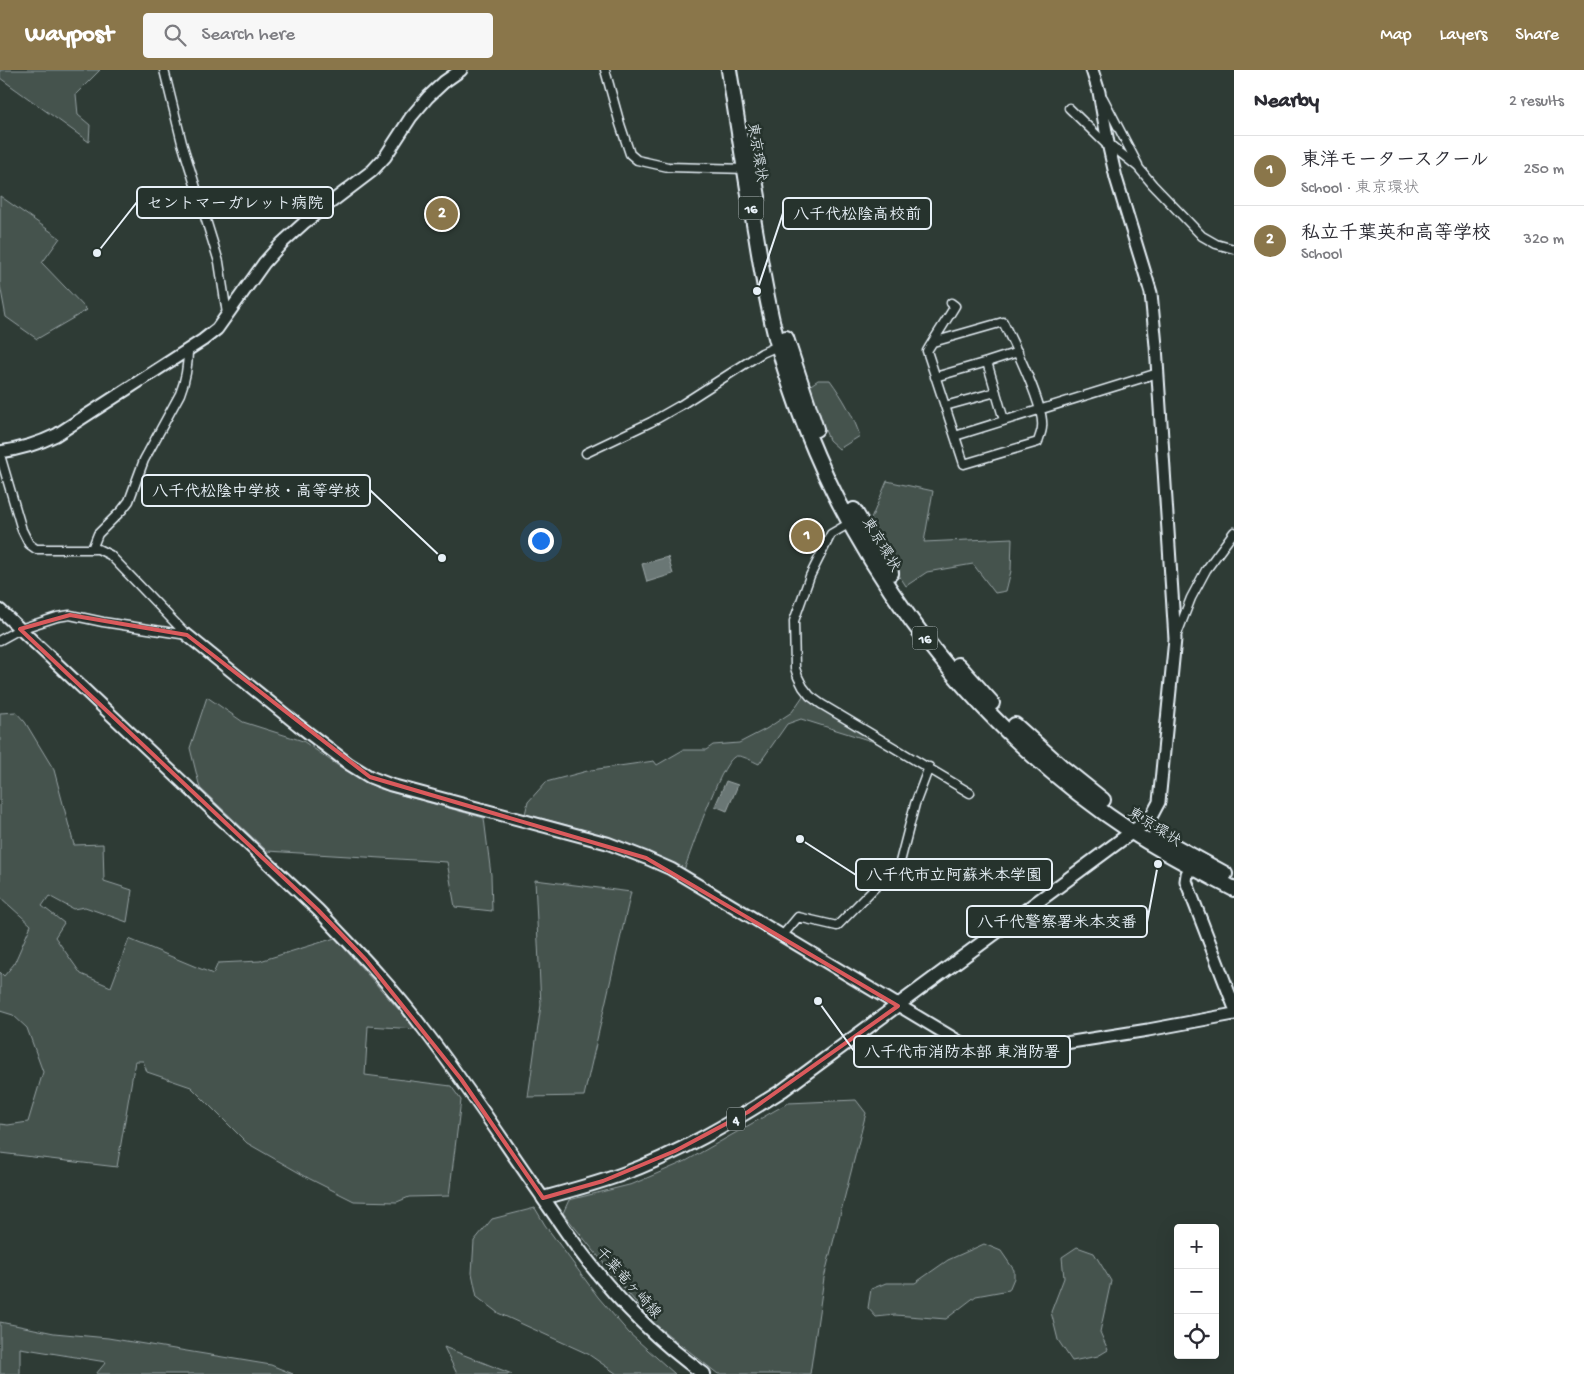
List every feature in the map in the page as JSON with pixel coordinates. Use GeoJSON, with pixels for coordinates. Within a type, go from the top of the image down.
{"type":"FeatureCollection","features":[{"type":"Feature","properties":{"kind":"highway","name":"東京環状"},"geometry":{"type":"LineString","coordinates":[[729,70],[775,290],[783,344],[803,419],[827,476],[850,523],[879,573],[924,637],[968,690],[1016,739],[1059,778],[1190,867],[1234,890]]}},
{"type":"Feature","properties":{"kind":"highway","name":"東京環状"},"geometry":{"type":"LineString","coordinates":[[737,70],[749,169]]}},
{"type":"Feature","properties":{"kind":"highway","name":"東京環状"},"geometry":{"type":"LineString","coordinates":[[783,344],[832,466],[867,533],[885,565],[914,609],[958,665],[1003,714],[1136,829],[1234,879]]}},
{"type":"Feature","properties":{"kind":"main road","name":"4"},"geometry":{"type":"LineString","coordinates":[[543,1198],[622,1174],[675,1151],[720,1128],[783,1090],[1136,829]]}},
{"type":"Feature","properties":{"kind":"main road","name":"千葉竜ヶ崎線"},"geometry":{"type":"LineString","coordinates":[[543,1198],[585,1259],[627,1307],[661,1341],[704,1374]]}},
{"type":"Feature","properties":{"kind":"street"},"geometry":{"type":"LineString","coordinates":[[164,70],[182,143],[220,262],[228,316]]}},
{"type":"Feature","properties":{"kind":"street"},"geometry":{"type":"LineString","coordinates":[[461,70],[428,97],[411,117],[385,157],[372,171],[305,222],[282,243],[264,263],[218,329],[56,435],[27,447],[0,453],[22,530],[30,544],[36,549],[98,549],[110,555],[187,635],[298,725],[349,764],[370,777],[392,785],[607,844],[646,858],[671,870],[983,1056],[1148,1030],[1234,1014]]}},
{"type":"Feature","properties":{"kind":"street"},"geometry":{"type":"LineString","coordinates":[[605,70],[630,154],[637,160],[668,167],[749,169]]}},
{"type":"Feature","properties":{"kind":"street"},"geometry":{"type":"LineString","coordinates":[[1092,70],[1099,92],[1116,178],[1151,294],[1158,373],[1175,639],[1159,802],[1151,817],[1136,829]]}},
{"type":"Feature","properties":{"kind":"street"},"geometry":{"type":"LineString","coordinates":[[1099,92],[1139,168],[1153,185],[1202,236],[1216,244],[1234,249]]}},
{"type":"Feature","properties":{"kind":"street"},"geometry":{"type":"LineString","coordinates":[[1069,108],[1108,144],[1139,168]]}},
{"type":"Feature","properties":{"kind":"street"},"geometry":{"type":"LineString","coordinates":[[933,342],[1003,322],[1018,352],[1040,409],[1043,426],[1038,442],[964,464],[928,351],[933,342],[955,306],[951,303]]}},
{"type":"Feature","properties":{"kind":"street"},"geometry":{"type":"LineString","coordinates":[[586,453],[651,422],[762,352],[783,344]]}},
{"type":"Feature","properties":{"kind":"street"},"geometry":{"type":"LineString","coordinates":[[92,549],[98,534],[129,501],[144,460],[180,394],[188,363],[188,350]]}},
{"type":"Feature","properties":{"kind":"street"},"geometry":{"type":"LineString","coordinates":[[936,377],[1018,352]]}},
{"type":"Feature","properties":{"kind":"street"},"geometry":{"type":"LineString","coordinates":[[987,362],[1004,420]]}},
{"type":"Feature","properties":{"kind":"street"},"geometry":{"type":"LineString","coordinates":[[955,436],[1158,373]]}},
{"type":"Feature","properties":{"kind":"street"},"geometry":{"type":"LineString","coordinates":[[945,406],[996,392]]}},
{"type":"Feature","properties":{"kind":"street"},"geometry":{"type":"LineString","coordinates":[[850,523],[831,534],[810,576],[794,621],[798,677],[810,696],[821,704],[970,793]]}},
{"type":"Feature","properties":{"kind":"street"},"geometry":{"type":"LineString","coordinates":[[1175,639],[1191,598],[1206,570],[1234,532]]}},
{"type":"Feature","properties":{"kind":"street"},"geometry":{"type":"LineString","coordinates":[[0,610],[318,910],[366,960],[421,1025],[461,1079],[543,1198]]}},
{"type":"Feature","properties":{"kind":"street"},"geometry":{"type":"LineString","coordinates":[[0,640],[20,629],[57,617],[70,615],[102,622],[187,635]]}},
{"type":"Feature","properties":{"kind":"street"},"geometry":{"type":"LineString","coordinates":[[782,936],[798,917],[837,926],[900,862],[915,804],[929,767]]}},
{"type":"Feature","properties":{"kind":"street"},"geometry":{"type":"LineString","coordinates":[[1190,867],[1186,881],[1234,1006]]}},
{"type":"Feature","properties":{"kind":"highlighted area"},"geometry":{"type":"Polygon","coordinates":[[[70,615],[187,635],[370,777],[646,858],[898,1006],[748,1112],[675,1151],[603,1181],[543,1198],[461,1079],[366,960],[318,910],[20,629],[70,615]]]}},
{"type":"Feature","properties":{"kind":"shaded area"},"geometry":{"type":"Polygon","coordinates":[[[0,70],[100,70],[76,94],[78,115],[90,125],[89,142],[0,78],[0,70]]]}},
{"type":"Feature","properties":{"kind":"shaded area"},"geometry":{"type":"Polygon","coordinates":[[[0,196],[60,238],[42,263],[87,310],[37,339],[6,317],[0,285],[0,196]]]}},
{"type":"Feature","properties":{"kind":"shaded area"},"geometry":{"type":"Polygon","coordinates":[[[818,380],[830,380],[847,407],[860,436],[839,449],[829,440],[808,387],[818,380]]]}},
{"type":"Feature","properties":{"kind":"shaded area"},"geometry":{"type":"Polygon","coordinates":[[[887,481],[933,491],[924,542],[1012,538],[1011,571],[1006,591],[995,593],[973,564],[927,572],[906,586],[875,538],[869,524],[887,481]]]}},
{"type":"Feature","properties":{"kind":"shaded area"},"geometry":{"type":"Polygon","coordinates":[[[668,557],[673,574],[647,582],[642,564],[668,557]]]}},
{"type":"Feature","properties":{"kind":"shaded area"},"geometry":{"type":"Polygon","coordinates":[[[805,693],[881,744],[801,719],[787,724],[759,764],[743,757],[734,757],[721,776],[684,870],[625,843],[525,814],[528,802],[546,782],[591,770],[654,761],[657,765],[683,750],[706,750],[713,745],[739,743],[766,729],[792,712],[805,693]]]}},
{"type":"Feature","properties":{"kind":"shaded area"},"geometry":{"type":"Polygon","coordinates":[[[207,697],[243,722],[303,741],[337,765],[377,788],[484,818],[491,875],[492,911],[455,907],[447,862],[267,851],[200,788],[190,748],[207,697]]]}},
{"type":"Feature","properties":{"kind":"shaded area"},"geometry":{"type":"Polygon","coordinates":[[[16,712],[25,722],[54,770],[74,845],[103,844],[104,881],[132,890],[127,922],[85,907],[73,909],[49,896],[42,906],[64,923],[55,937],[81,974],[111,987],[129,939],[213,974],[218,963],[260,961],[335,938],[416,1029],[368,1026],[365,1075],[451,1086],[461,1100],[449,1196],[409,1197],[397,1202],[354,1201],[310,1179],[247,1143],[191,1087],[147,1072],[143,1061],[135,1061],[117,1167],[0,1153],[0,1124],[8,1125],[28,1122],[43,1072],[27,1028],[13,1015],[0,1011],[0,972],[4,976],[14,964],[31,925],[0,897],[0,713],[16,712]]]}},
{"type":"Feature","properties":{"kind":"shaded area"},"geometry":{"type":"Polygon","coordinates":[[[726,781],[738,785],[727,811],[715,806],[726,781]]]}},
{"type":"Feature","properties":{"kind":"shaded area"},"geometry":{"type":"Polygon","coordinates":[[[535,880],[631,892],[584,1096],[528,1097],[541,1005],[535,880]]]}},
{"type":"Feature","properties":{"kind":"shaded area"},"geometry":{"type":"Polygon","coordinates":[[[856,1100],[866,1113],[824,1278],[810,1374],[718,1374],[651,1321],[563,1213],[569,1200],[633,1184],[686,1161],[788,1103],[856,1100]]]}},
{"type":"Feature","properties":{"kind":"shaded area"},"geometry":{"type":"Polygon","coordinates":[[[535,1208],[545,1225],[598,1297],[629,1333],[675,1374],[617,1374],[588,1354],[498,1313],[477,1297],[472,1273],[474,1241],[492,1219],[535,1208]]]}},
{"type":"Feature","properties":{"kind":"shaded area"},"geometry":{"type":"Polygon","coordinates":[[[984,1244],[1001,1251],[1014,1270],[1014,1278],[1009,1290],[976,1296],[946,1319],[895,1315],[876,1317],[868,1308],[871,1289],[886,1283],[915,1283],[948,1260],[984,1244]]]}},
{"type":"Feature","properties":{"kind":"shaded area"},"geometry":{"type":"Polygon","coordinates":[[[1077,1247],[1094,1253],[1111,1281],[1100,1332],[1108,1350],[1098,1356],[1072,1361],[1058,1340],[1051,1312],[1064,1278],[1062,1257],[1077,1247]]]}},
{"type":"Feature","properties":{"kind":"shaded area"},"geometry":{"type":"Polygon","coordinates":[[[0,1322],[54,1333],[108,1338],[271,1365],[293,1374],[96,1374],[106,1362],[20,1348],[20,1374],[0,1374],[0,1322]]]}},
{"type":"Feature","properties":{"kind":"shaded area"},"geometry":{"type":"Polygon","coordinates":[[[444,1347],[512,1374],[457,1374],[444,1347]]]}},
{"type":"Feature","properties":{"kind":"place","name":"私立千葉英和高等学校"},"geometry":{"type":"Point","coordinates":[442,214]}},
{"type":"Feature","properties":{"kind":"place","name":"セントマーガレット病院"},"geometry":{"type":"Point","coordinates":[97,253]}},
{"type":"Feature","properties":{"kind":"place","name":"八千代松陰高校前"},"geometry":{"type":"Point","coordinates":[757,291]}},
{"type":"Feature","properties":{"kind":"place","name":"東洋モータースクール"},"geometry":{"type":"Point","coordinates":[807,536]}},
{"type":"Feature","properties":{"kind":"place","name":"八千代松陰中学校・高等学校"},"geometry":{"type":"Point","coordinates":[442,558]}},
{"type":"Feature","properties":{"kind":"place","name":"八千代市立阿蘇米本学園"},"geometry":{"type":"Point","coordinates":[800,839]}},
{"type":"Feature","properties":{"kind":"place","name":"八千代警察署米本交番"},"geometry":{"type":"Point","coordinates":[1158,864]}},
{"type":"Feature","properties":{"kind":"place","name":"八千代市消防本部 東消防署"},"geometry":{"type":"Point","coordinates":[818,1001]}}]}
